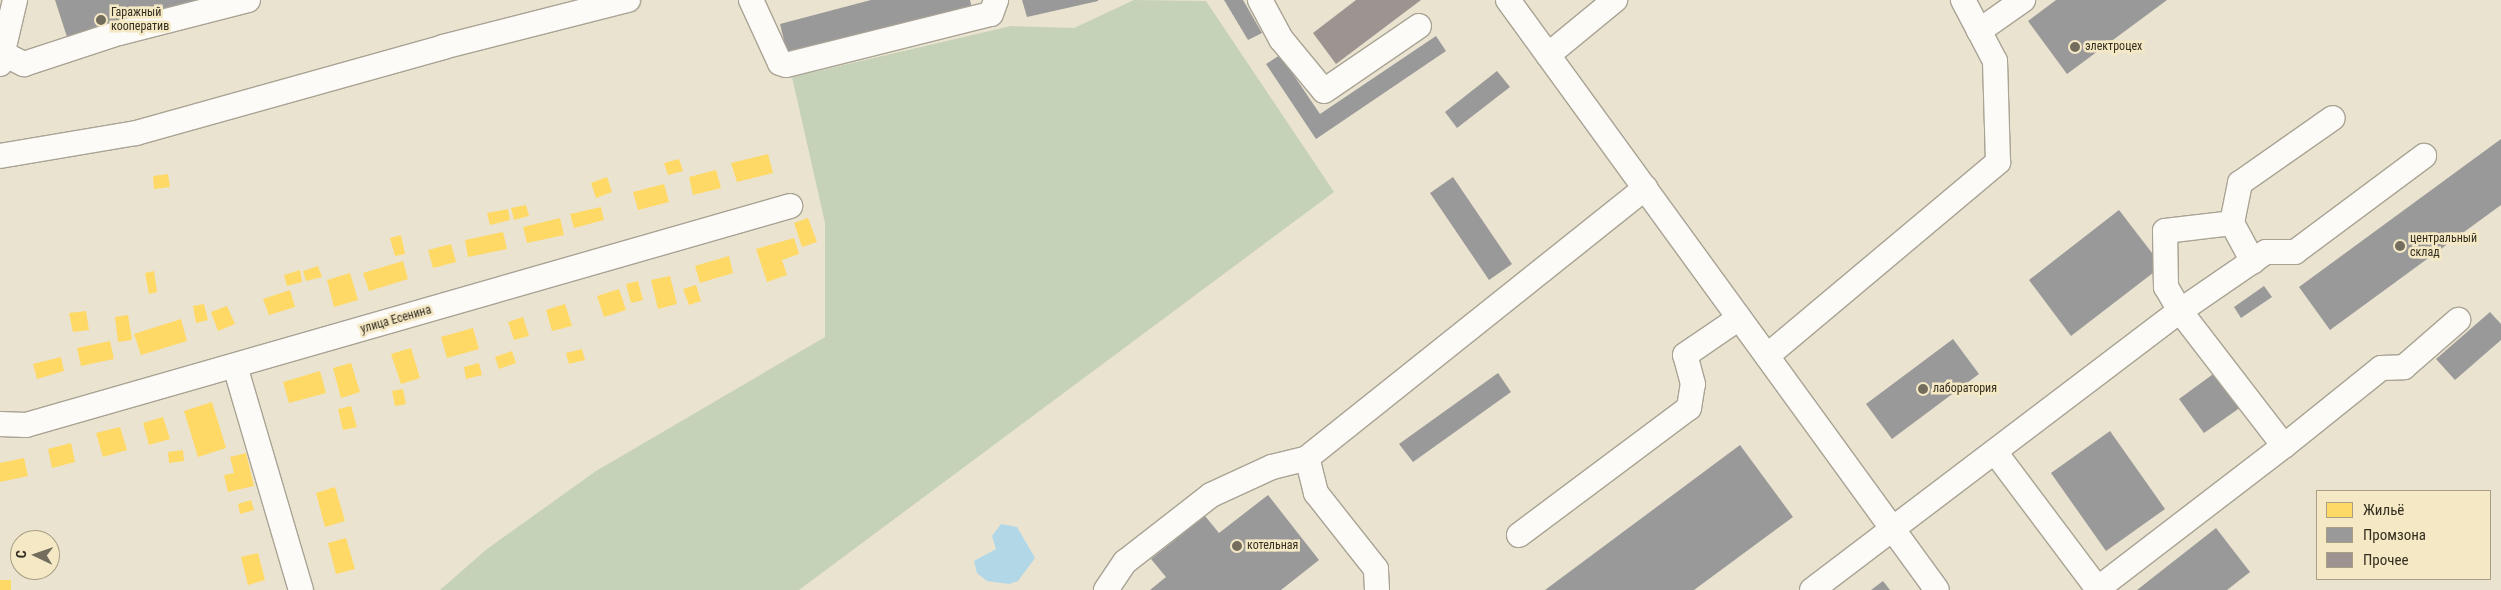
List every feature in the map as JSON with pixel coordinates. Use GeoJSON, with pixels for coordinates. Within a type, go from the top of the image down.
{"type":"FeatureCollection","features":[{"type":"Feature","properties":{"kind":"street"},"geometry":{"type":"LineString","coordinates":[[15,0],[1,56],[24,64],[119,33],[248,0]]}},
{"type":"Feature","properties":{"kind":"street"},"geometry":{"type":"LineString","coordinates":[[0,156],[136,133],[443,47],[628,0]]}},
{"type":"Feature","properties":{"kind":"street"},"geometry":{"type":"LineString","coordinates":[[751,0],[780,63],[786,65],[990,14],[996,0]]}},
{"type":"Feature","properties":{"kind":"street"},"geometry":{"type":"LineString","coordinates":[[1260,0],[1281,39],[1324,91],[1419,26]]}},
{"type":"Feature","properties":{"kind":"street"},"geometry":{"type":"LineString","coordinates":[[1508,0],[1937,590]]}},
{"type":"Feature","properties":{"kind":"street"},"geometry":{"type":"LineString","coordinates":[[1548,55],[1616,0]]}},
{"type":"Feature","properties":{"kind":"street"},"geometry":{"type":"LineString","coordinates":[[1768,356],[1998,162],[1995,61],[1963,0]]}},
{"type":"Feature","properties":{"kind":"street"},"geometry":{"type":"LineString","coordinates":[[1979,31],[2023,0]]}},
{"type":"Feature","properties":{"kind":"street"},"geometry":{"type":"LineString","coordinates":[[2253,262],[2232,223],[2240,183],[2333,118]]}},
{"type":"Feature","properties":{"kind":"street"},"geometry":{"type":"LineString","coordinates":[[1812,590],[1894,530],[2180,311],[2266,252],[2294,252],[2424,156]]}},
{"type":"Feature","properties":{"kind":"street"},"geometry":{"type":"LineString","coordinates":[[1106,590],[1125,562],[1211,494],[1272,467],[1307,458],[1645,188]]}},
{"type":"Feature","properties":{"kind":"street","name":"улица Есенина"},"geometry":{"type":"LineString","coordinates":[[0,424],[26,425],[790,206]]}},
{"type":"Feature","properties":{"kind":"street"},"geometry":{"type":"LineString","coordinates":[[2232,223],[2165,231],[2166,287],[2180,311],[2284,446]]}},
{"type":"Feature","properties":{"kind":"street"},"geometry":{"type":"LineString","coordinates":[[1519,535],[1689,408],[1693,384],[1685,355],[1739,318]]}},
{"type":"Feature","properties":{"kind":"street"},"geometry":{"type":"LineString","coordinates":[[1995,452],[2097,589],[2284,446],[2381,368],[2404,368],[2458,320]]}},
{"type":"Feature","properties":{"kind":"street"},"geometry":{"type":"LineString","coordinates":[[235,366],[301,590]]}},
{"type":"Feature","properties":{"kind":"street"},"geometry":{"type":"LineString","coordinates":[[1307,458],[1316,493],[1376,568],[1377,590]]}},
{"type":"Feature","properties":{"kind":"green space"},"geometry":{"type":"Polygon","coordinates":[[[1134,0],[1206,1],[1334,192],[799,590],[440,590],[487,549],[596,471],[825,337],[825,223],[792,77],[1011,26],[1074,28],[1134,0]]]}},
{"type":"Feature","properties":{"kind":"water"},"geometry":{"type":"Polygon","coordinates":[[[1001,524],[1017,527],[1035,558],[1018,581],[1009,584],[987,581],[977,573],[974,561],[996,549],[992,536],[1001,524]]]}},
{"type":"Feature","properties":{"kind":"building: Жильё"},"geometry":{"type":"Polygon","coordinates":[[[768,154],[773,173],[737,182],[731,163],[768,154]]]}},
{"type":"Feature","properties":{"kind":"building: Жильё"},"geometry":{"type":"Polygon","coordinates":[[[679,159],[683,171],[668,175],[664,163],[679,159]]]}},
{"type":"Feature","properties":{"kind":"building: Жильё"},"geometry":{"type":"Polygon","coordinates":[[[716,170],[721,188],[693,195],[689,177],[716,170]]]}},
{"type":"Feature","properties":{"kind":"building: Жильё"},"geometry":{"type":"Polygon","coordinates":[[[168,174],[170,187],[154,189],[153,176],[168,174]]]}},
{"type":"Feature","properties":{"kind":"building: Жильё"},"geometry":{"type":"Polygon","coordinates":[[[607,177],[612,192],[596,198],[591,183],[607,177]]]}},
{"type":"Feature","properties":{"kind":"building: Жильё"},"geometry":{"type":"Polygon","coordinates":[[[664,184],[669,202],[638,210],[633,192],[664,184]]]}},
{"type":"Feature","properties":{"kind":"building: Жильё"},"geometry":{"type":"Polygon","coordinates":[[[526,205],[529,216],[514,220],[511,208],[526,205]]]}},
{"type":"Feature","properties":{"kind":"building: Жильё"},"geometry":{"type":"Polygon","coordinates":[[[601,207],[604,220],[574,228],[570,214],[601,207]]]}},
{"type":"Feature","properties":{"kind":"building: Жильё"},"geometry":{"type":"Polygon","coordinates":[[[508,209],[510,220],[490,225],[487,213],[508,209]]]}},
{"type":"Feature","properties":{"kind":"building: Жильё"},"geometry":{"type":"Polygon","coordinates":[[[560,218],[564,235],[527,243],[523,227],[560,218]]]}},
{"type":"Feature","properties":{"kind":"building: Жильё"},"geometry":{"type":"Polygon","coordinates":[[[808,218],[817,242],[802,247],[794,223],[808,218]]]}},
{"type":"Feature","properties":{"kind":"building: Жильё"},"geometry":{"type":"Polygon","coordinates":[[[503,232],[507,249],[468,257],[465,240],[503,232]]]}},
{"type":"Feature","properties":{"kind":"building: Жильё"},"geometry":{"type":"Polygon","coordinates":[[[401,235],[405,254],[395,256],[390,238],[401,235]]]}},
{"type":"Feature","properties":{"kind":"building: Жильё"},"geometry":{"type":"Polygon","coordinates":[[[794,238],[799,254],[782,260],[787,275],[767,282],[756,249],[794,238]]]}},
{"type":"Feature","properties":{"kind":"building: Жильё"},"geometry":{"type":"Polygon","coordinates":[[[451,244],[456,262],[433,268],[428,250],[451,244]]]}},
{"type":"Feature","properties":{"kind":"building: Жильё"},"geometry":{"type":"Polygon","coordinates":[[[729,256],[733,273],[700,283],[695,266],[729,256]]]}},
{"type":"Feature","properties":{"kind":"building: Жильё"},"geometry":{"type":"Polygon","coordinates":[[[403,261],[408,279],[369,291],[363,273],[403,261]]]}},
{"type":"Feature","properties":{"kind":"building: Жильё"},"geometry":{"type":"Polygon","coordinates":[[[318,266],[322,277],[306,281],[303,271],[318,266]]]}},
{"type":"Feature","properties":{"kind":"building: Жильё"},"geometry":{"type":"Polygon","coordinates":[[[300,270],[302,282],[287,286],[284,275],[300,270]]]}},
{"type":"Feature","properties":{"kind":"building: Жильё"},"geometry":{"type":"Polygon","coordinates":[[[154,271],[157,292],[149,294],[145,273],[154,271]]]}},
{"type":"Feature","properties":{"kind":"building: Жильё"},"geometry":{"type":"Polygon","coordinates":[[[350,273],[358,300],[334,307],[327,280],[350,273]]]}},
{"type":"Feature","properties":{"kind":"building: Жильё"},"geometry":{"type":"Polygon","coordinates":[[[670,276],[677,304],[658,309],[651,280],[670,276]]]}},
{"type":"Feature","properties":{"kind":"building: Жильё"},"geometry":{"type":"Polygon","coordinates":[[[638,281],[643,300],[631,303],[626,284],[638,281]]]}},
{"type":"Feature","properties":{"kind":"building: Жильё"},"geometry":{"type":"Polygon","coordinates":[[[696,285],[701,301],[689,305],[683,289],[696,285]]]}},
{"type":"Feature","properties":{"kind":"building: Жильё"},"geometry":{"type":"Polygon","coordinates":[[[619,289],[626,310],[604,317],[597,296],[619,289]]]}},
{"type":"Feature","properties":{"kind":"building: Жильё"},"geometry":{"type":"Polygon","coordinates":[[[290,290],[295,307],[269,315],[263,299],[290,290]]]}},
{"type":"Feature","properties":{"kind":"building: Жильё"},"geometry":{"type":"Polygon","coordinates":[[[204,304],[208,320],[196,323],[193,306],[204,304]]]}},
{"type":"Feature","properties":{"kind":"building: Жильё"},"geometry":{"type":"Polygon","coordinates":[[[565,304],[572,326],[552,331],[546,310],[565,304]]]}},
{"type":"Feature","properties":{"kind":"building: Жильё"},"geometry":{"type":"Polygon","coordinates":[[[227,306],[235,324],[218,331],[211,312],[227,306]]]}},
{"type":"Feature","properties":{"kind":"building: Жильё"},"geometry":{"type":"Polygon","coordinates":[[[86,311],[89,330],[73,332],[69,313],[86,311]]]}},
{"type":"Feature","properties":{"kind":"building: Жильё"},"geometry":{"type":"Polygon","coordinates":[[[128,315],[132,340],[118,342],[115,317],[128,315]]]}},
{"type":"Feature","properties":{"kind":"building: Жильё"},"geometry":{"type":"Polygon","coordinates":[[[523,317],[529,336],[514,340],[508,322],[523,317]]]}},
{"type":"Feature","properties":{"kind":"building: Жильё"},"geometry":{"type":"Polygon","coordinates":[[[181,319],[187,341],[141,355],[134,334],[181,319]]]}},
{"type":"Feature","properties":{"kind":"building: Жильё"},"geometry":{"type":"Polygon","coordinates":[[[473,328],[479,349],[447,358],[441,337],[473,328]]]}},
{"type":"Feature","properties":{"kind":"building: Жильё"},"geometry":{"type":"Polygon","coordinates":[[[110,341],[114,359],[81,366],[77,348],[110,341]]]}},
{"type":"Feature","properties":{"kind":"building: Жильё"},"geometry":{"type":"Polygon","coordinates":[[[411,348],[420,378],[401,384],[391,354],[411,348]]]}},
{"type":"Feature","properties":{"kind":"building: Жильё"},"geometry":{"type":"Polygon","coordinates":[[[582,349],[585,360],[569,364],[566,353],[582,349]]]}},
{"type":"Feature","properties":{"kind":"building: Жильё"},"geometry":{"type":"Polygon","coordinates":[[[512,351],[516,363],[499,369],[495,357],[512,351]]]}},
{"type":"Feature","properties":{"kind":"building: Жильё"},"geometry":{"type":"Polygon","coordinates":[[[61,357],[64,371],[37,379],[33,364],[61,357]]]}},
{"type":"Feature","properties":{"kind":"building: Жильё"},"geometry":{"type":"Polygon","coordinates":[[[351,363],[360,392],[341,398],[333,368],[351,363]]]}},
{"type":"Feature","properties":{"kind":"building: Жильё"},"geometry":{"type":"Polygon","coordinates":[[[479,363],[482,375],[466,379],[464,367],[479,363]]]}},
{"type":"Feature","properties":{"kind":"building: Жильё"},"geometry":{"type":"Polygon","coordinates":[[[320,371],[326,393],[289,403],[283,382],[320,371]]]}},
{"type":"Feature","properties":{"kind":"building: Жильё"},"geometry":{"type":"Polygon","coordinates":[[[403,389],[406,404],[395,406],[392,391],[403,389]]]}},
{"type":"Feature","properties":{"kind":"building: Жильё"},"geometry":{"type":"Polygon","coordinates":[[[212,402],[226,448],[198,457],[184,411],[212,402]]]}},
{"type":"Feature","properties":{"kind":"building: Жильё"},"geometry":{"type":"Polygon","coordinates":[[[351,406],[357,427],[343,430],[338,409],[351,406]]]}},
{"type":"Feature","properties":{"kind":"building: Жильё"},"geometry":{"type":"Polygon","coordinates":[[[163,417],[170,439],[149,445],[143,423],[163,417]]]}},
{"type":"Feature","properties":{"kind":"building: Жильё"},"geometry":{"type":"Polygon","coordinates":[[[120,427],[127,450],[103,457],[96,433],[120,427]]]}},
{"type":"Feature","properties":{"kind":"building: Жильё"},"geometry":{"type":"Polygon","coordinates":[[[71,443],[75,462],[52,468],[48,449],[71,443]]]}},
{"type":"Feature","properties":{"kind":"building: Жильё"},"geometry":{"type":"Polygon","coordinates":[[[183,450],[184,461],[169,463],[168,452],[183,450]]]}},
{"type":"Feature","properties":{"kind":"building: Жильё"},"geometry":{"type":"Polygon","coordinates":[[[246,453],[254,486],[228,492],[224,475],[234,473],[230,457],[246,453]]]}},
{"type":"Feature","properties":{"kind":"building: Жильё"},"geometry":{"type":"Polygon","coordinates":[[[24,458],[28,476],[0,482],[0,463],[24,458]]]}},
{"type":"Feature","properties":{"kind":"building: Жильё"},"geometry":{"type":"Polygon","coordinates":[[[335,487],[345,521],[325,527],[316,493],[335,487]]]}},
{"type":"Feature","properties":{"kind":"building: Жильё"},"geometry":{"type":"Polygon","coordinates":[[[251,500],[254,510],[240,514],[238,504],[251,500]]]}},
{"type":"Feature","properties":{"kind":"building: Жильё"},"geometry":{"type":"Polygon","coordinates":[[[346,538],[355,569],[336,574],[328,543],[346,538]]]}},
{"type":"Feature","properties":{"kind":"building: Жильё"},"geometry":{"type":"Polygon","coordinates":[[[258,553],[265,580],[248,585],[241,557],[258,553]]]}},
{"type":"Feature","properties":{"kind":"building: Жильё"},"geometry":{"type":"Polygon","coordinates":[[[0,580],[11,580],[11,590],[0,590],[0,580]]]}},
{"type":"Feature","properties":{"kind":"building: Промзона","name":"Гаражный кооператив"},"geometry":{"type":"Polygon","coordinates":[[[55,0],[213,0],[68,40],[55,0]]]}},
{"type":"Feature","properties":{"kind":"building: Промзона"},"geometry":{"type":"Polygon","coordinates":[[[871,0],[970,0],[972,8],[788,57],[780,24],[871,0]]]}},
{"type":"Feature","properties":{"kind":"building: Промзона"},"geometry":{"type":"Polygon","coordinates":[[[1022,0],[1098,0],[1098,1],[1027,17],[1022,0]]]}},
{"type":"Feature","properties":{"kind":"building: Промзона"},"geometry":{"type":"Polygon","coordinates":[[[1224,0],[1243,0],[1262,33],[1248,40],[1224,0]]]}},
{"type":"Feature","properties":{"kind":"building: Промзона","name":"электроцех"},"geometry":{"type":"Polygon","coordinates":[[[2056,0],[2167,0],[2067,74],[2028,21],[2056,0]]]}},
{"type":"Feature","properties":{"kind":"building: Промзона"},"geometry":{"type":"Polygon","coordinates":[[[1436,36],[1446,51],[1316,139],[1266,64],[1280,55],[1320,114],[1436,36]]]}},
{"type":"Feature","properties":{"kind":"building: Промзона"},"geometry":{"type":"Polygon","coordinates":[[[1497,71],[1510,87],[1457,128],[1445,112],[1497,71]]]}},
{"type":"Feature","properties":{"kind":"building: Промзона","name":"центральный склад"},"geometry":{"type":"Polygon","coordinates":[[[2501,139],[2501,205],[2330,330],[2299,287],[2501,139]]]}},
{"type":"Feature","properties":{"kind":"building: Промзона"},"geometry":{"type":"Polygon","coordinates":[[[1453,177],[1512,264],[1489,280],[1430,193],[1453,177]]]}},
{"type":"Feature","properties":{"kind":"building: Промзона"},"geometry":{"type":"Polygon","coordinates":[[[2119,210],[2162,266],[2071,336],[2029,280],[2119,210]]]}},
{"type":"Feature","properties":{"kind":"building: Промзона"},"geometry":{"type":"Polygon","coordinates":[[[2264,286],[2272,297],[2241,318],[2234,307],[2264,286]]]}},
{"type":"Feature","properties":{"kind":"building: Промзона"},"geometry":{"type":"Polygon","coordinates":[[[2490,312],[2501,324],[2501,340],[2455,380],[2436,359],[2490,312]]]}},
{"type":"Feature","properties":{"kind":"building: Промзона","name":"лаборатория"},"geometry":{"type":"Polygon","coordinates":[[[1953,339],[1979,374],[1892,439],[1866,404],[1953,339]]]}},
{"type":"Feature","properties":{"kind":"building: Промзона"},"geometry":{"type":"Polygon","coordinates":[[[2216,372],[2241,407],[2204,433],[2179,399],[2216,372]]]}},
{"type":"Feature","properties":{"kind":"building: Промзона"},"geometry":{"type":"Polygon","coordinates":[[[1498,373],[1511,392],[1413,462],[1399,444],[1498,373]]]}},
{"type":"Feature","properties":{"kind":"building: Промзона"},"geometry":{"type":"Polygon","coordinates":[[[2110,431],[2165,509],[2106,551],[2051,473],[2110,431]]]}},
{"type":"Feature","properties":{"kind":"building: Промзона"},"geometry":{"type":"Polygon","coordinates":[[[1740,445],[1793,517],[1694,590],[1545,590],[1740,445]]]}},
{"type":"Feature","properties":{"kind":"building: Промзона","name":"котельная"},"geometry":{"type":"Polygon","coordinates":[[[1268,495],[1319,560],[1281,590],[1150,590],[1166,577],[1151,559],[1205,516],[1219,533],[1268,495]]]}},
{"type":"Feature","properties":{"kind":"building: Промзона"},"geometry":{"type":"Polygon","coordinates":[[[2216,528],[2250,572],[2227,590],[2137,590],[2216,528]]]}},
{"type":"Feature","properties":{"kind":"building: Промзона"},"geometry":{"type":"Polygon","coordinates":[[[1883,581],[1890,590],[1871,590],[1883,581]]]}},
{"type":"Feature","properties":{"kind":"building: Прочее"},"geometry":{"type":"Polygon","coordinates":[[[1356,0],[1421,0],[1336,64],[1313,33],[1356,0]]]}},
{"type":"Feature","properties":{"kind":"place","name":"Гаражный кооператив"},"geometry":{"type":"Point","coordinates":[101,20]}},
{"type":"Feature","properties":{"kind":"place","name":"электроцех"},"geometry":{"type":"Point","coordinates":[2075,47]}},
{"type":"Feature","properties":{"kind":"place","name":"центральный склад"},"geometry":{"type":"Point","coordinates":[2400,246]}},
{"type":"Feature","properties":{"kind":"place","name":"лаборатория"},"geometry":{"type":"Point","coordinates":[1923,389]}},
{"type":"Feature","properties":{"kind":"place","name":"котельная"},"geometry":{"type":"Point","coordinates":[1237,546]}}]}
